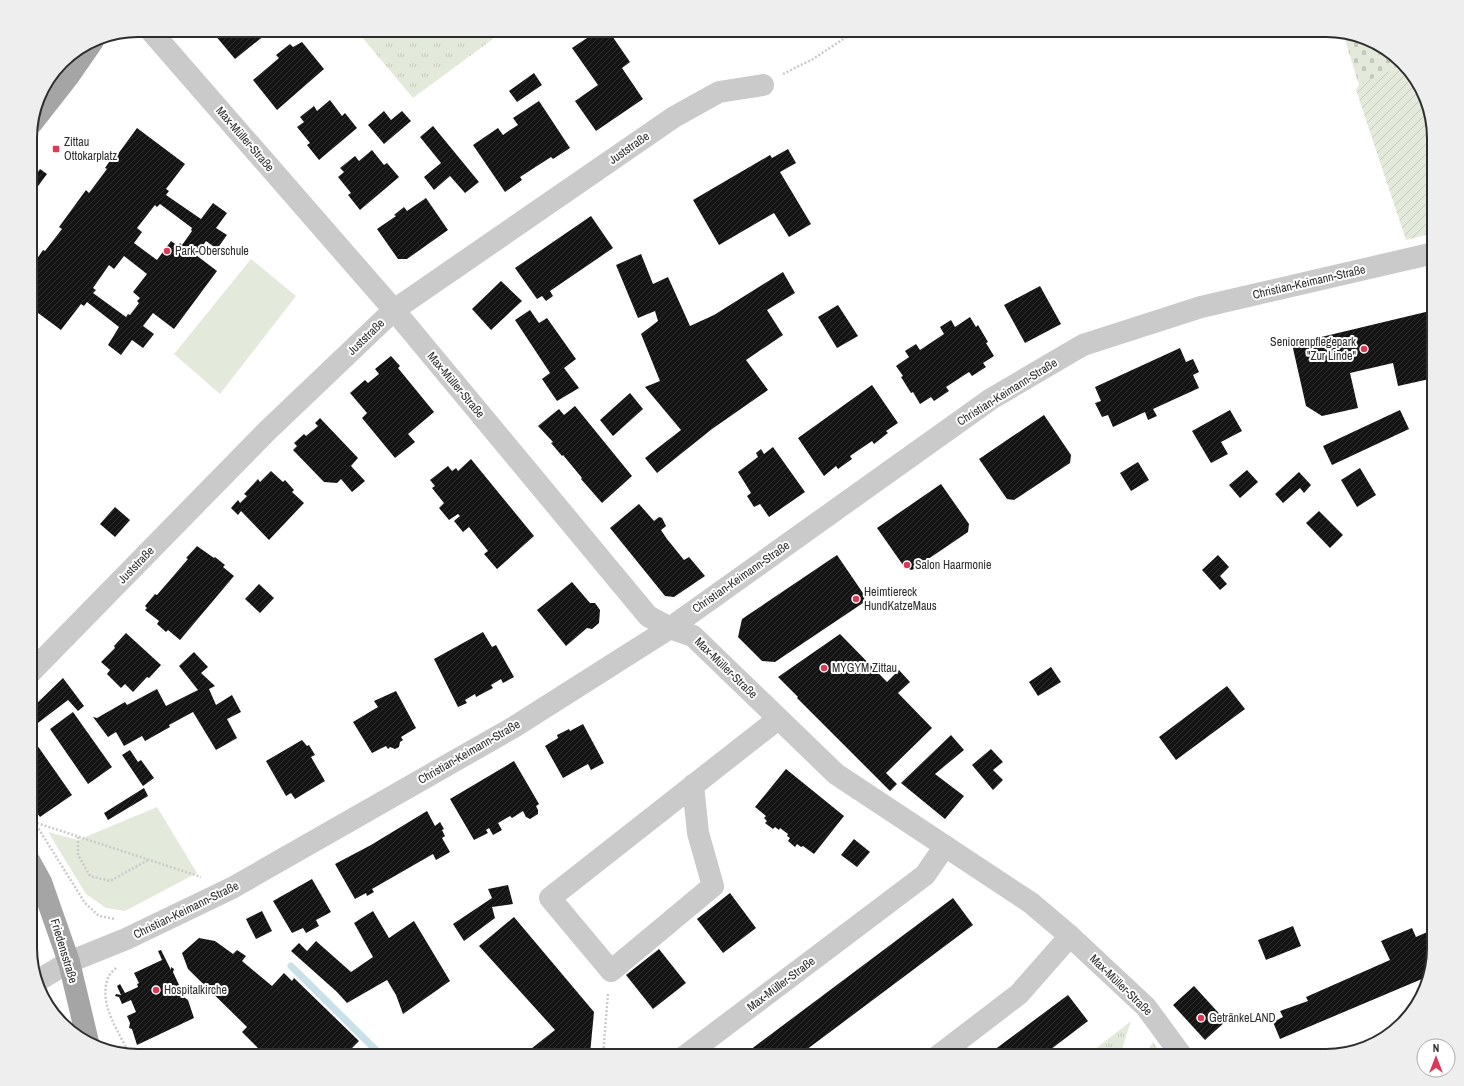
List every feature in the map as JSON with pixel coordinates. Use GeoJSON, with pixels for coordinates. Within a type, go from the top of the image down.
{"type":"FeatureCollection","features":[{"type":"Feature","properties":{"kind":"main road"},"geometry":{"type":"LineString","coordinates":[[40,113],[85,52]]}},
{"type":"Feature","properties":{"kind":"main road","name":"Friedensstraße"},"geometry":{"type":"LineString","coordinates":[[37,875],[41,882],[69,962],[86,1035]]}},
{"type":"Feature","properties":{"kind":"street","name":"Max-Müller-Straße"},"geometry":{"type":"LineString","coordinates":[[156,37],[394,310],[648,616],[670,628],[693,636],[836,774],[1031,903],[1070,936],[1146,1007],[1177,1049]]}},
{"type":"Feature","properties":{"kind":"street","name":"Juststraße"},"geometry":{"type":"LineString","coordinates":[[37,666],[266,432],[394,310],[674,117],[719,92],[763,85]]}},
{"type":"Feature","properties":{"kind":"street","name":"Christian-Keimann-Straße"},"geometry":{"type":"LineString","coordinates":[[41,978],[69,962],[126,939],[232,888],[514,727],[670,628],[991,399],[1083,345],[1201,306],[1427,255]]}},
{"type":"Feature","properties":{"kind":"street"},"geometry":{"type":"LineString","coordinates":[[694,785],[698,833],[713,886],[611,971],[550,898],[778,719]]}},
{"type":"Feature","properties":{"kind":"street","name":"Max-Müller-Straße"},"geometry":{"type":"LineString","coordinates":[[694,1049],[925,875],[945,846]]}},
{"type":"Feature","properties":{"kind":"street"},"geometry":{"type":"LineString","coordinates":[[947,1049],[1019,994],[1070,936]]}},
{"type":"Feature","properties":{"kind":"path"},"geometry":{"type":"LineString","coordinates":[[763,85],[813,59],[846,37]]}},
{"type":"Feature","properties":{"kind":"path"},"geometry":{"type":"LineString","coordinates":[[37,823],[232,888]]}},
{"type":"Feature","properties":{"kind":"path"},"geometry":{"type":"LineString","coordinates":[[37,825],[75,889],[85,903],[100,916],[118,920]]}},
{"type":"Feature","properties":{"kind":"path"},"geometry":{"type":"LineString","coordinates":[[78,837],[78,855],[90,876],[110,881],[149,860]]}},
{"type":"Feature","properties":{"kind":"path"},"geometry":{"type":"LineString","coordinates":[[118,967],[108,976],[104,994],[109,1013],[127,1048]]}},
{"type":"Feature","properties":{"kind":"path"},"geometry":{"type":"LineString","coordinates":[[604,1049],[611,971]]}},
{"type":"Feature","properties":{"kind":"green space"},"geometry":{"type":"Polygon","coordinates":[[[362,37],[496,37],[413,98],[362,37]]]}},
{"type":"Feature","properties":{"kind":"green space"},"geometry":{"type":"Polygon","coordinates":[[[1345,39],[1371,47],[1397,67],[1359,85],[1345,39]]]}},
{"type":"Feature","properties":{"kind":"green space"},"geometry":{"type":"Polygon","coordinates":[[[1397,67],[1417,93],[1424,112],[1427,138],[1427,235],[1406,240],[1356,90],[1359,85],[1397,67]]]}},
{"type":"Feature","properties":{"kind":"green space"},"geometry":{"type":"Polygon","coordinates":[[[251,259],[296,296],[220,394],[174,354],[251,259]]]}},
{"type":"Feature","properties":{"kind":"green space"},"geometry":{"type":"Polygon","coordinates":[[[157,807],[197,873],[125,911],[106,908],[86,894],[48,832],[78,840],[157,807]]]}},
{"type":"Feature","properties":{"kind":"green space"},"geometry":{"type":"Polygon","coordinates":[[[1131,1021],[1122,1049],[1095,1049],[1131,1021]]]}},
{"type":"Feature","properties":{"kind":"green space"},"geometry":{"type":"Polygon","coordinates":[[[1153,1042],[1158,1049],[1148,1049],[1153,1042]]]}},
{"type":"Feature","properties":{"kind":"building"},"geometry":{"type":"Polygon","coordinates":[[[217,37],[262,37],[235,59],[217,37]]]}},
{"type":"Feature","properties":{"kind":"building"},"geometry":{"type":"Polygon","coordinates":[[[588,37],[613,37],[630,62],[622,68],[643,99],[596,131],[575,101],[598,85],[572,48],[588,37]]]}},
{"type":"Feature","properties":{"kind":"building"},"geometry":{"type":"Polygon","coordinates":[[[302,42],[324,69],[277,110],[253,80],[279,58],[276,55],[290,44],[293,47],[302,42]]]}},
{"type":"Feature","properties":{"kind":"building"},"geometry":{"type":"Polygon","coordinates":[[[534,73],[542,85],[517,102],[509,91],[534,73]]]}},
{"type":"Feature","properties":{"kind":"building"},"geometry":{"type":"Polygon","coordinates":[[[330,100],[342,116],[345,113],[357,128],[319,160],[307,145],[310,143],[297,127],[304,122],[300,117],[314,106],[317,111],[330,100]]]}},
{"type":"Feature","properties":{"kind":"building"},"geometry":{"type":"Polygon","coordinates":[[[539,101],[570,148],[553,159],[551,157],[520,177],[522,180],[505,192],[473,145],[498,128],[503,135],[518,125],[513,118],[539,101]]]}},
{"type":"Feature","properties":{"kind":"building"},"geometry":{"type":"Polygon","coordinates":[[[384,111],[391,120],[402,111],[411,121],[384,144],[368,125],[384,111]]]}},
{"type":"Feature","properties":{"kind":"building"},"geometry":{"type":"Polygon","coordinates":[[[433,126],[479,182],[465,193],[450,176],[434,190],[424,177],[441,163],[420,137],[433,126]]]}},
{"type":"Feature","properties":{"kind":"building"},"geometry":{"type":"Polygon","coordinates":[[[137,128],[185,164],[166,189],[169,191],[166,195],[201,219],[213,203],[227,213],[216,228],[227,235],[217,249],[206,241],[196,255],[217,271],[174,329],[153,313],[143,326],[154,334],[143,348],[132,340],[121,355],[108,345],[119,327],[87,302],[84,306],[81,304],[61,330],[37,312],[37,259],[62,229],[59,227],[86,190],[89,193],[107,169],[105,168],[116,152],[118,154],[137,128]],[[160,204],[157,207],[155,205],[137,228],[142,232],[134,243],[157,260],[171,241],[178,246],[180,243],[182,245],[192,231],[192,228],[160,204]],[[124,256],[114,269],[109,265],[93,288],[96,290],[93,293],[126,317],[128,314],[130,315],[139,303],[137,301],[140,298],[133,292],[147,274],[124,256]]]}},
{"type":"Feature","properties":{"kind":"building"},"geometry":{"type":"Polygon","coordinates":[[[788,149],[796,163],[780,172],[811,224],[789,237],[774,213],[719,245],[693,200],[770,155],[772,158],[788,149]]]}},
{"type":"Feature","properties":{"kind":"building"},"geometry":{"type":"Polygon","coordinates":[[[372,150],[384,165],[387,163],[399,177],[360,210],[348,195],[351,193],[338,177],[344,172],[340,168],[355,156],[359,161],[372,150]]]}},
{"type":"Feature","properties":{"kind":"building"},"geometry":{"type":"Polygon","coordinates":[[[40,169],[47,174],[37,188],[37,173],[40,169]]]}},
{"type":"Feature","properties":{"kind":"building"},"geometry":{"type":"Polygon","coordinates":[[[426,198],[448,230],[407,259],[398,259],[377,229],[396,216],[394,215],[404,207],[407,211],[426,198]]]}},
{"type":"Feature","properties":{"kind":"building"},"geometry":{"type":"Polygon","coordinates":[[[591,216],[613,248],[550,291],[553,296],[546,301],[542,296],[537,299],[515,268],[591,216]]]}},
{"type":"Feature","properties":{"kind":"building"},"geometry":{"type":"Polygon","coordinates":[[[641,254],[653,284],[668,277],[690,326],[714,315],[783,272],[795,293],[767,310],[783,335],[746,360],[768,390],[712,429],[657,473],[645,458],[681,430],[645,387],[660,381],[641,334],[658,321],[655,311],[638,318],[616,265],[641,254]]]}},
{"type":"Feature","properties":{"kind":"building"},"geometry":{"type":"Polygon","coordinates":[[[501,281],[522,301],[491,330],[472,309],[501,281]]]}},
{"type":"Feature","properties":{"kind":"building"},"geometry":{"type":"Polygon","coordinates":[[[1040,286],[1061,324],[1025,343],[1004,305],[1040,286]]]}},
{"type":"Feature","properties":{"kind":"building"},"geometry":{"type":"Polygon","coordinates":[[[838,305],[858,336],[837,348],[818,317],[838,305]]]}},
{"type":"Feature","properties":{"kind":"building"},"geometry":{"type":"Polygon","coordinates":[[[530,310],[539,323],[547,318],[576,359],[564,368],[579,388],[557,401],[542,379],[550,373],[515,320],[530,310]]]}},
{"type":"Feature","properties":{"kind":"building","name":"Seniorenpflegepark \"Zur Linde\""},"geometry":{"type":"Polygon","coordinates":[[[1427,312],[1427,380],[1398,386],[1393,363],[1350,373],[1358,408],[1322,416],[1306,406],[1292,344],[1427,312]]]}},
{"type":"Feature","properties":{"kind":"building"},"geometry":{"type":"Polygon","coordinates":[[[970,317],[976,327],[978,325],[994,356],[983,363],[986,367],[972,376],[969,372],[946,387],[949,391],[934,401],[931,397],[920,404],[913,392],[911,393],[901,377],[903,376],[896,366],[909,357],[905,351],[916,344],[920,350],[944,334],[940,327],[951,320],[955,327],[970,317]]]}},
{"type":"Feature","properties":{"kind":"building"},"geometry":{"type":"Polygon","coordinates":[[[1180,348],[1186,362],[1193,359],[1199,372],[1193,375],[1199,388],[1153,409],[1157,416],[1148,420],[1145,412],[1113,427],[1108,415],[1102,417],[1095,403],[1101,401],[1095,387],[1180,348]]]}},
{"type":"Feature","properties":{"kind":"building"},"geometry":{"type":"Polygon","coordinates":[[[391,356],[400,366],[398,368],[434,412],[408,434],[415,442],[395,458],[362,418],[367,413],[350,393],[365,380],[368,383],[379,374],[375,369],[391,356]]]}},
{"type":"Feature","properties":{"kind":"building"},"geometry":{"type":"Polygon","coordinates":[[[872,385],[898,423],[886,431],[888,433],[874,444],[872,441],[850,456],[852,459],[838,469],[836,466],[824,476],[798,438],[872,385]]]}},
{"type":"Feature","properties":{"kind":"building"},"geometry":{"type":"Polygon","coordinates":[[[630,393],[643,409],[613,436],[600,420],[630,393]]]}},
{"type":"Feature","properties":{"kind":"building"},"geometry":{"type":"Polygon","coordinates":[[[575,406],[632,476],[602,503],[563,455],[562,456],[551,443],[553,442],[538,426],[559,409],[564,415],[575,406]]]}},
{"type":"Feature","properties":{"kind":"building"},"geometry":{"type":"Polygon","coordinates":[[[1230,410],[1242,431],[1221,442],[1228,454],[1211,463],[1192,431],[1230,410]]]}},
{"type":"Feature","properties":{"kind":"building"},"geometry":{"type":"Polygon","coordinates":[[[1400,410],[1409,429],[1332,465],[1323,446],[1400,410]]]}},
{"type":"Feature","properties":{"kind":"building"},"geometry":{"type":"Polygon","coordinates":[[[1044,415],[1071,455],[1070,463],[1014,500],[1007,499],[979,459],[1044,415]]]}},
{"type":"Feature","properties":{"kind":"building"},"geometry":{"type":"Polygon","coordinates":[[[320,418],[358,458],[351,466],[365,481],[352,492],[341,479],[337,483],[324,482],[293,450],[297,446],[294,443],[304,434],[306,436],[318,426],[315,423],[320,418]]]}},
{"type":"Feature","properties":{"kind":"building"},"geometry":{"type":"Polygon","coordinates":[[[773,447],[805,492],[769,517],[760,504],[754,507],[747,496],[751,493],[738,472],[758,457],[756,453],[761,449],[764,454],[773,447]]]}},
{"type":"Feature","properties":{"kind":"building"},"geometry":{"type":"Polygon","coordinates":[[[471,459],[534,536],[497,569],[484,554],[488,551],[469,527],[463,532],[454,521],[460,516],[458,514],[449,520],[439,508],[444,503],[432,488],[435,486],[430,480],[448,466],[452,471],[456,468],[458,471],[471,459]]]}},
{"type":"Feature","properties":{"kind":"building"},"geometry":{"type":"Polygon","coordinates":[[[1138,462],[1149,480],[1131,491],[1120,473],[1138,462]]]}},
{"type":"Feature","properties":{"kind":"building"},"geometry":{"type":"Polygon","coordinates":[[[1360,468],[1376,495],[1357,507],[1341,480],[1360,468]]]}},
{"type":"Feature","properties":{"kind":"building"},"geometry":{"type":"Polygon","coordinates":[[[1247,470],[1258,482],[1240,498],[1229,485],[1247,470]]]}},
{"type":"Feature","properties":{"kind":"building"},"geometry":{"type":"Polygon","coordinates":[[[271,471],[283,482],[285,480],[294,490],[292,492],[304,503],[269,540],[241,511],[238,515],[231,508],[238,500],[240,503],[247,496],[244,494],[258,479],[260,482],[271,471]]]}},
{"type":"Feature","properties":{"kind":"building"},"geometry":{"type":"Polygon","coordinates":[[[1299,472],[1311,485],[1304,493],[1300,488],[1283,503],[1275,494],[1299,472]]]}},
{"type":"Feature","properties":{"kind":"building"},"geometry":{"type":"Polygon","coordinates":[[[941,484],[969,524],[968,532],[912,570],[905,568],[877,528],[941,484]]]}},
{"type":"Feature","properties":{"kind":"building"},"geometry":{"type":"Polygon","coordinates":[[[639,504],[654,521],[659,517],[662,518],[666,526],[661,530],[667,539],[684,560],[689,557],[705,576],[674,597],[665,596],[610,528],[639,504]]]}},
{"type":"Feature","properties":{"kind":"building"},"geometry":{"type":"Polygon","coordinates":[[[115,507],[130,520],[115,537],[100,524],[115,507]]]}},
{"type":"Feature","properties":{"kind":"building"},"geometry":{"type":"Polygon","coordinates":[[[1319,511],[1343,535],[1330,548],[1306,523],[1319,511]]]}},
{"type":"Feature","properties":{"kind":"building"},"geometry":{"type":"Polygon","coordinates":[[[197,546],[225,565],[223,567],[234,576],[180,640],[168,630],[166,632],[157,624],[159,621],[145,610],[147,608],[145,606],[155,594],[157,595],[188,559],[186,558],[197,546]]]}},
{"type":"Feature","properties":{"kind":"building"},"geometry":{"type":"Polygon","coordinates":[[[837,555],[865,596],[863,603],[775,662],[762,661],[738,637],[742,619],[837,555]]]}},
{"type":"Feature","properties":{"kind":"building"},"geometry":{"type":"Polygon","coordinates":[[[1218,555],[1229,567],[1220,576],[1227,584],[1220,590],[1202,570],[1218,555]]]}},
{"type":"Feature","properties":{"kind":"building"},"geometry":{"type":"Polygon","coordinates":[[[572,582],[590,603],[595,603],[600,610],[599,623],[592,629],[587,628],[566,646],[537,610],[572,582]]]}},
{"type":"Feature","properties":{"kind":"building"},"geometry":{"type":"Polygon","coordinates":[[[259,584],[274,598],[260,613],[245,599],[259,584]]]}},
{"type":"Feature","properties":{"kind":"building"},"geometry":{"type":"Polygon","coordinates":[[[483,632],[492,647],[496,645],[514,677],[503,683],[501,679],[491,685],[493,688],[476,697],[475,694],[465,700],[467,703],[458,707],[434,659],[483,632]]]}},
{"type":"Feature","properties":{"kind":"building"},"geometry":{"type":"Polygon","coordinates":[[[126,633],[161,665],[133,692],[125,684],[121,688],[107,674],[110,670],[101,662],[115,648],[114,646],[126,633]]]}},
{"type":"Feature","properties":{"kind":"building"},"geometry":{"type":"Polygon","coordinates":[[[840,634],[887,682],[899,670],[910,682],[898,693],[932,728],[886,773],[897,784],[890,791],[778,677],[840,634]]]}},
{"type":"Feature","properties":{"kind":"building"},"geometry":{"type":"Polygon","coordinates":[[[194,652],[208,667],[201,673],[215,686],[209,689],[216,705],[232,695],[241,712],[227,719],[237,738],[216,750],[193,712],[169,725],[170,727],[145,741],[142,736],[124,746],[116,732],[108,737],[93,717],[97,718],[125,702],[127,705],[157,689],[166,706],[198,690],[179,666],[194,652]]]}},
{"type":"Feature","properties":{"kind":"building"},"geometry":{"type":"Polygon","coordinates":[[[1051,667],[1061,682],[1038,696],[1029,682],[1051,667]]]}},
{"type":"Feature","properties":{"kind":"building"},"geometry":{"type":"Polygon","coordinates":[[[63,678],[84,706],[78,711],[68,700],[37,724],[37,703],[63,678]]]}},
{"type":"Feature","properties":{"kind":"building"},"geometry":{"type":"Polygon","coordinates":[[[1227,686],[1245,709],[1176,760],[1159,737],[1227,686]]]}},
{"type":"Feature","properties":{"kind":"building"},"geometry":{"type":"Polygon","coordinates":[[[396,691],[416,728],[401,737],[403,740],[400,742],[399,747],[395,749],[390,747],[388,749],[386,746],[372,753],[353,722],[378,707],[374,701],[396,691]]]}},
{"type":"Feature","properties":{"kind":"building"},"geometry":{"type":"Polygon","coordinates":[[[73,712],[112,767],[88,784],[50,729],[73,712]]]}},
{"type":"Feature","properties":{"kind":"building"},"geometry":{"type":"Polygon","coordinates":[[[583,724],[604,763],[591,770],[588,764],[563,778],[545,746],[558,738],[557,735],[569,729],[570,731],[583,724]]]}},
{"type":"Feature","properties":{"kind":"building"},"geometry":{"type":"Polygon","coordinates":[[[951,735],[964,750],[935,774],[964,796],[945,819],[901,783],[951,735]]]}},
{"type":"Feature","properties":{"kind":"building"},"geometry":{"type":"Polygon","coordinates":[[[302,740],[307,746],[309,745],[315,755],[311,757],[325,781],[295,799],[291,793],[286,796],[266,761],[302,740]]]}},
{"type":"Feature","properties":{"kind":"building"},"geometry":{"type":"Polygon","coordinates":[[[37,745],[72,795],[40,817],[37,813],[37,745]]]}},
{"type":"Feature","properties":{"kind":"building"},"geometry":{"type":"Polygon","coordinates":[[[991,749],[1003,762],[993,770],[1003,780],[993,790],[972,765],[991,749]]]}},
{"type":"Feature","properties":{"kind":"building"},"geometry":{"type":"Polygon","coordinates":[[[130,750],[138,762],[141,760],[154,778],[143,786],[122,755],[130,750]]]}},
{"type":"Feature","properties":{"kind":"building"},"geometry":{"type":"Polygon","coordinates":[[[514,761],[539,804],[536,806],[538,814],[530,819],[526,817],[523,811],[512,818],[510,816],[498,823],[502,830],[493,835],[489,828],[486,830],[488,833],[474,840],[450,799],[514,761]]]}},
{"type":"Feature","properties":{"kind":"building"},"geometry":{"type":"Polygon","coordinates":[[[786,769],[844,816],[814,854],[803,846],[801,847],[797,844],[795,847],[788,841],[790,838],[787,836],[788,834],[780,828],[779,830],[775,827],[773,829],[765,823],[767,821],[764,818],[766,816],[755,807],[786,769]]]}},
{"type":"Feature","properties":{"kind":"building"},"geometry":{"type":"Polygon","coordinates":[[[144,788],[148,796],[108,820],[104,813],[144,788]]]}},
{"type":"Feature","properties":{"kind":"building"},"geometry":{"type":"Polygon","coordinates":[[[427,811],[435,826],[440,822],[444,829],[442,830],[445,836],[442,838],[450,852],[436,860],[433,854],[372,889],[374,892],[367,896],[366,893],[355,899],[335,864],[371,845],[427,811]]]}},
{"type":"Feature","properties":{"kind":"building"},"geometry":{"type":"Polygon","coordinates":[[[854,839],[870,852],[857,867],[841,855],[854,839]]]}},
{"type":"Feature","properties":{"kind":"building"},"geometry":{"type":"Polygon","coordinates":[[[312,879],[331,912],[316,920],[319,926],[306,933],[303,928],[292,933],[273,901],[312,879]]]}},
{"type":"Feature","properties":{"kind":"building"},"geometry":{"type":"Polygon","coordinates":[[[508,885],[513,904],[492,907],[495,918],[464,941],[453,924],[492,898],[488,889],[508,885]]]}},
{"type":"Feature","properties":{"kind":"building"},"geometry":{"type":"Polygon","coordinates":[[[730,893],[756,928],[723,953],[697,919],[730,893]]]}},
{"type":"Feature","properties":{"kind":"building"},"geometry":{"type":"Polygon","coordinates":[[[953,898],[973,925],[807,1049],[751,1049],[953,898]]]}},
{"type":"Feature","properties":{"kind":"building"},"geometry":{"type":"Polygon","coordinates":[[[262,911],[272,931],[256,939],[246,919],[262,911]]]}},
{"type":"Feature","properties":{"kind":"building"},"geometry":{"type":"Polygon","coordinates":[[[373,911],[389,938],[414,921],[450,981],[403,1014],[396,995],[387,980],[347,1003],[337,992],[291,951],[299,943],[307,951],[316,941],[351,972],[373,957],[354,923],[373,911]]]}},
{"type":"Feature","properties":{"kind":"building"},"geometry":{"type":"Polygon","coordinates":[[[514,917],[594,1012],[590,1049],[531,1049],[555,1030],[479,946],[514,917]]]}},
{"type":"Feature","properties":{"kind":"building"},"geometry":{"type":"Polygon","coordinates":[[[1293,926],[1301,946],[1266,960],[1258,940],[1293,926]]]}},
{"type":"Feature","properties":{"kind":"building"},"geometry":{"type":"Polygon","coordinates":[[[1412,928],[1416,937],[1427,932],[1426,961],[1422,979],[1280,1039],[1273,1022],[1283,1017],[1280,1011],[1308,1001],[1306,997],[1390,960],[1381,941],[1412,928]]]}},
{"type":"Feature","properties":{"kind":"building"},"geometry":{"type":"Polygon","coordinates":[[[199,938],[215,941],[233,954],[237,950],[246,956],[242,961],[272,986],[284,973],[292,981],[294,978],[359,1041],[351,1049],[259,1049],[242,1032],[247,1027],[188,969],[182,953],[199,938]]]}},
{"type":"Feature","properties":{"kind":"building"},"geometry":{"type":"Polygon","coordinates":[[[659,949],[686,983],[653,1009],[626,975],[659,949]]]}},
{"type":"Feature","properties":{"kind":"building","name":"Hospitalkirche"},"geometry":{"type":"Polygon","coordinates":[[[161,950],[171,970],[171,967],[174,969],[173,972],[185,998],[188,1000],[194,1018],[137,1045],[132,1029],[129,1028],[130,1023],[127,1016],[136,1012],[131,1000],[122,1004],[119,997],[115,996],[116,994],[121,995],[117,986],[120,984],[125,993],[138,987],[137,984],[139,983],[134,973],[162,960],[158,951],[161,950]]]}},
{"type":"Feature","properties":{"kind":"building"},"geometry":{"type":"Polygon","coordinates":[[[1194,986],[1226,1021],[1205,1040],[1173,1005],[1194,986]]]}},
{"type":"Feature","properties":{"kind":"building"},"geometry":{"type":"Polygon","coordinates":[[[1068,995],[1088,1021],[1051,1049],[995,1049],[1068,995]]]}},
{"type":"Feature","properties":{"kind":"waterway"},"geometry":{"type":"LineString","coordinates":[[291,966],[375,1049]]}},
{"type":"Feature","properties":{"kind":"place","name":"Zittau Ottokarplatz"},"geometry":{"type":"Point","coordinates":[56,149]}},
{"type":"Feature","properties":{"kind":"place","name":"Park-Oberschule"},"geometry":{"type":"Point","coordinates":[167,251]}},
{"type":"Feature","properties":{"kind":"place","name":"Seniorenpflegepark \"Zur Linde\""},"geometry":{"type":"Point","coordinates":[1364,349]}},
{"type":"Feature","properties":{"kind":"place","name":"Salon Haarmonie"},"geometry":{"type":"Point","coordinates":[907,565]}},
{"type":"Feature","properties":{"kind":"place","name":"Heimtiereck HundKatzeMaus"},"geometry":{"type":"Point","coordinates":[856,599]}},
{"type":"Feature","properties":{"kind":"place","name":"MYGYM Zittau"},"geometry":{"type":"Point","coordinates":[824,668]}},
{"type":"Feature","properties":{"kind":"place","name":"Hospitalkirche"},"geometry":{"type":"Point","coordinates":[156,990]}},
{"type":"Feature","properties":{"kind":"place","name":"GetränkeLAND"},"geometry":{"type":"Point","coordinates":[1201,1018]}}]}
